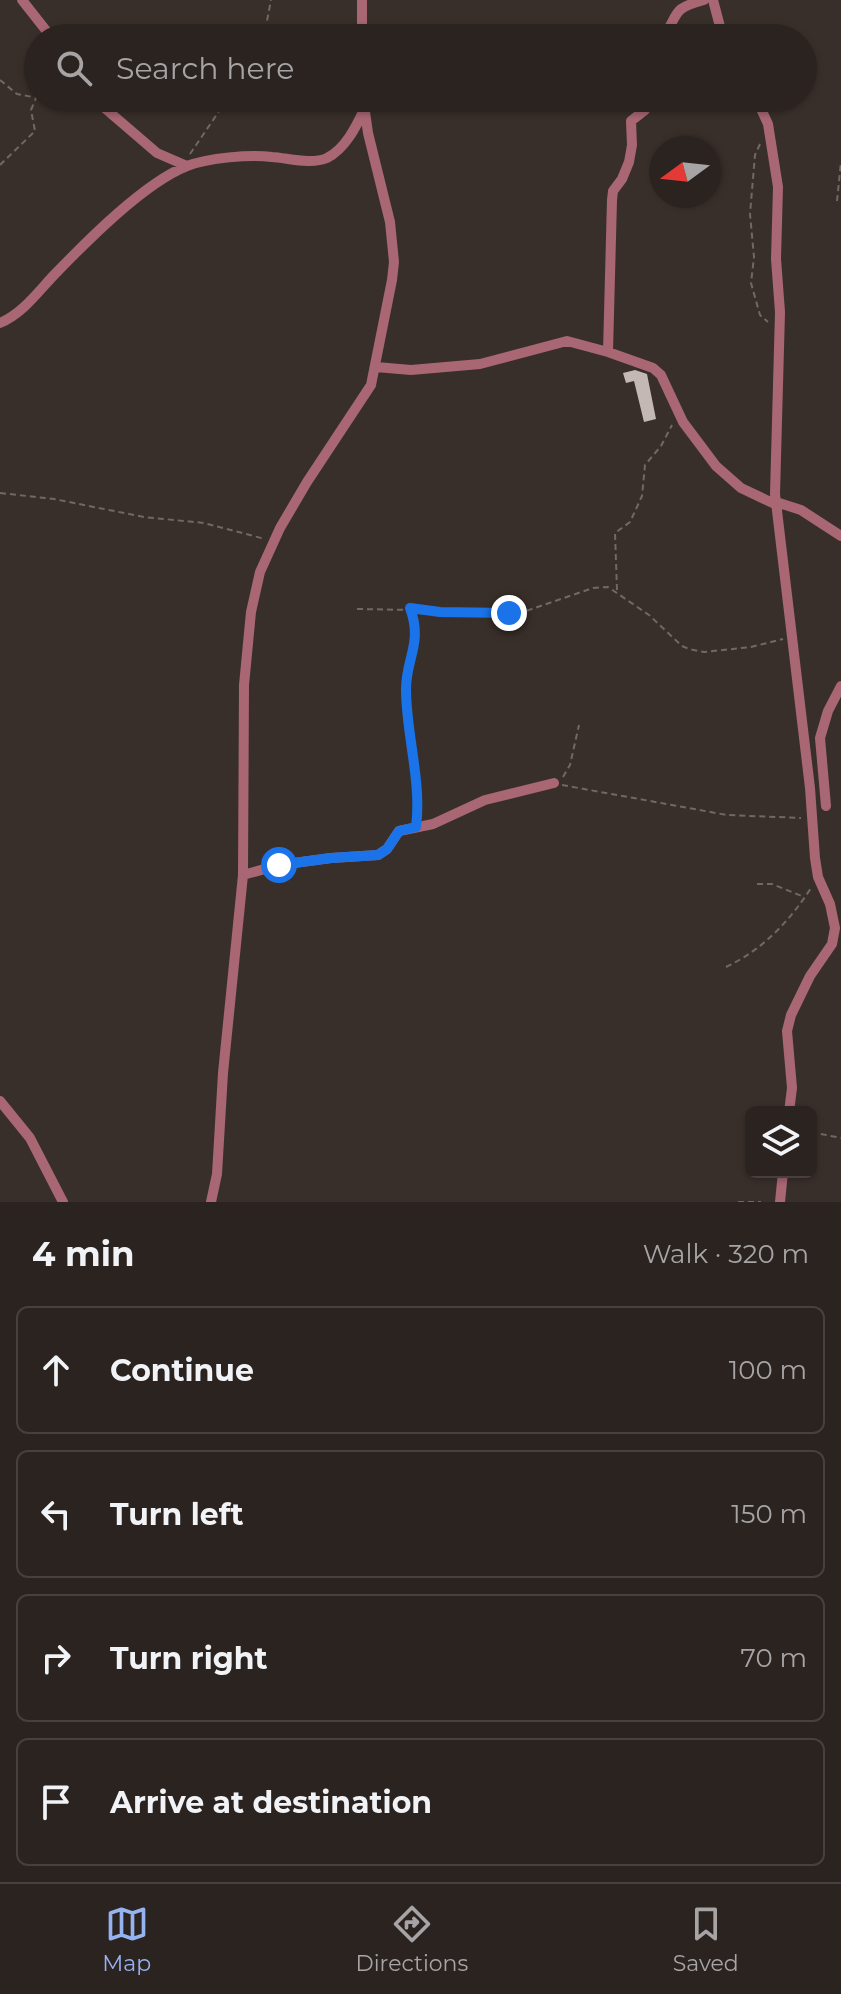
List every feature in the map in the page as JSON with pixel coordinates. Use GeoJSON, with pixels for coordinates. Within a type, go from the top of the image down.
{"type":"FeatureCollection","features":[{"type":"Feature","properties":{"kind":"street"},"geometry":{"type":"LineString","coordinates":[[22,0],[41,24]]}},
{"type":"Feature","properties":{"kind":"street"},"geometry":{"type":"LineString","coordinates":[[362,0],[362,24]]}},
{"type":"Feature","properties":{"kind":"street"},"geometry":{"type":"LineString","coordinates":[[670,24],[678,9],[704,0]]}},
{"type":"Feature","properties":{"kind":"street"},"geometry":{"type":"LineString","coordinates":[[713,0],[719,24]]}},
{"type":"Feature","properties":{"kind":"street"},"geometry":{"type":"LineString","coordinates":[[109,112],[157,153],[184,165]]}},
{"type":"Feature","properties":{"kind":"street"},"geometry":{"type":"LineString","coordinates":[[0,323],[20,312],[59,270],[134,201],[184,165],[245,157],[326,158],[341,147],[363,112]]}},
{"type":"Feature","properties":{"kind":"street"},"geometry":{"type":"LineString","coordinates":[[211,1202],[217,1174],[223,1073],[243,875],[244,685],[249,626],[260,572],[274,541],[307,482],[367,393],[376,367],[392,280],[390,222],[364,112]]}},
{"type":"Feature","properties":{"kind":"street"},"geometry":{"type":"LineString","coordinates":[[608,352],[613,191],[629,162],[631,121],[642,112]]}},
{"type":"Feature","properties":{"kind":"street"},"geometry":{"type":"LineString","coordinates":[[762,112],[771,137],[778,187],[776,259],[780,327],[776,504],[818,877],[830,904],[835,928],[832,944],[810,976],[791,1015],[787,1031],[792,1088],[790,1106]]}},
{"type":"Feature","properties":{"kind":"street"},"geometry":{"type":"LineString","coordinates":[[376,367],[411,370],[480,364],[567,341],[653,368],[668,385],[680,414],[716,466],[730,479],[741,488],[776,504],[801,510],[841,536]]}},
{"type":"Feature","properties":{"kind":"street"},"geometry":{"type":"LineString","coordinates":[[826,806],[820,738],[828,711],[841,686]]}},
{"type":"Feature","properties":{"kind":"street"},"geometry":{"type":"LineString","coordinates":[[243,875],[279,865],[378,855],[387,849],[399,831],[433,824],[485,800],[554,783]]}},
{"type":"Feature","properties":{"kind":"street"},"geometry":{"type":"LineString","coordinates":[[0,1101],[30,1138],[63,1202]]}},
{"type":"Feature","properties":{"kind":"street"},"geometry":{"type":"LineString","coordinates":[[780,1202],[782,1178]]}},
{"type":"Feature","properties":{"kind":"path"},"geometry":{"type":"LineString","coordinates":[[266,24],[271,0]]}},
{"type":"Feature","properties":{"kind":"path"},"geometry":{"type":"LineString","coordinates":[[0,80],[17,94],[24,95]]}},
{"type":"Feature","properties":{"kind":"path"},"geometry":{"type":"LineString","coordinates":[[0,165],[35,131],[31,112]]}},
{"type":"Feature","properties":{"kind":"path"},"geometry":{"type":"LineString","coordinates":[[184,165],[219,112]]}},
{"type":"Feature","properties":{"kind":"path"},"geometry":{"type":"LineString","coordinates":[[771,137],[757,147],[755,155],[749,223],[754,257],[751,283],[760,315],[780,327]]}},
{"type":"Feature","properties":{"kind":"path"},"geometry":{"type":"LineString","coordinates":[[837,201],[841,162]]}},
{"type":"Feature","properties":{"kind":"path"},"geometry":{"type":"LineString","coordinates":[[616,591],[615,533],[630,522],[642,496],[648,459],[661,446],[680,414]]}},
{"type":"Feature","properties":{"kind":"path"},"geometry":{"type":"LineString","coordinates":[[0,493],[54,499],[144,517],[204,523],[274,541]]}},
{"type":"Feature","properties":{"kind":"path"},"geometry":{"type":"LineString","coordinates":[[357,609],[523,612],[599,587],[616,591],[689,649],[704,652],[751,647],[792,638]]}},
{"type":"Feature","properties":{"kind":"path"},"geometry":{"type":"LineString","coordinates":[[410,608],[415,627],[414,653],[406,688],[417,797],[416,827]]}},
{"type":"Feature","properties":{"kind":"path"},"geometry":{"type":"LineString","coordinates":[[554,783],[564,777],[570,765],[579,725]]}},
{"type":"Feature","properties":{"kind":"path"},"geometry":{"type":"LineString","coordinates":[[554,783],[581,791],[727,815],[804,818],[812,813]]}},
{"type":"Feature","properties":{"kind":"path"},"geometry":{"type":"LineString","coordinates":[[726,967],[749,956],[767,941],[805,898],[818,877]]}},
{"type":"Feature","properties":{"kind":"path"},"geometry":{"type":"LineString","coordinates":[[757,884],[772,884],[805,898]]}},
{"type":"Feature","properties":{"kind":"path"},"geometry":{"type":"LineString","coordinates":[[817,1133],[841,1138]]}},
{"type":"Feature","properties":{"kind":"path"},"geometry":{"type":"LineString","coordinates":[[738,1202],[761,1202]]}},
{"type":"Feature","properties":{"kind":"building"},"geometry":{"type":"Polygon","coordinates":[[[635,370],[647,374],[656,419],[644,422],[634,381],[626,383],[623,373],[635,370]]]}},
{"type":"Feature","properties":{"kind":"route"},"geometry":{"type":"LineString","coordinates":[[279,865],[378,855],[384,853],[399,831],[416,827],[417,797],[406,688],[414,653],[415,627],[410,608],[440,612],[509,613]]}}]}
